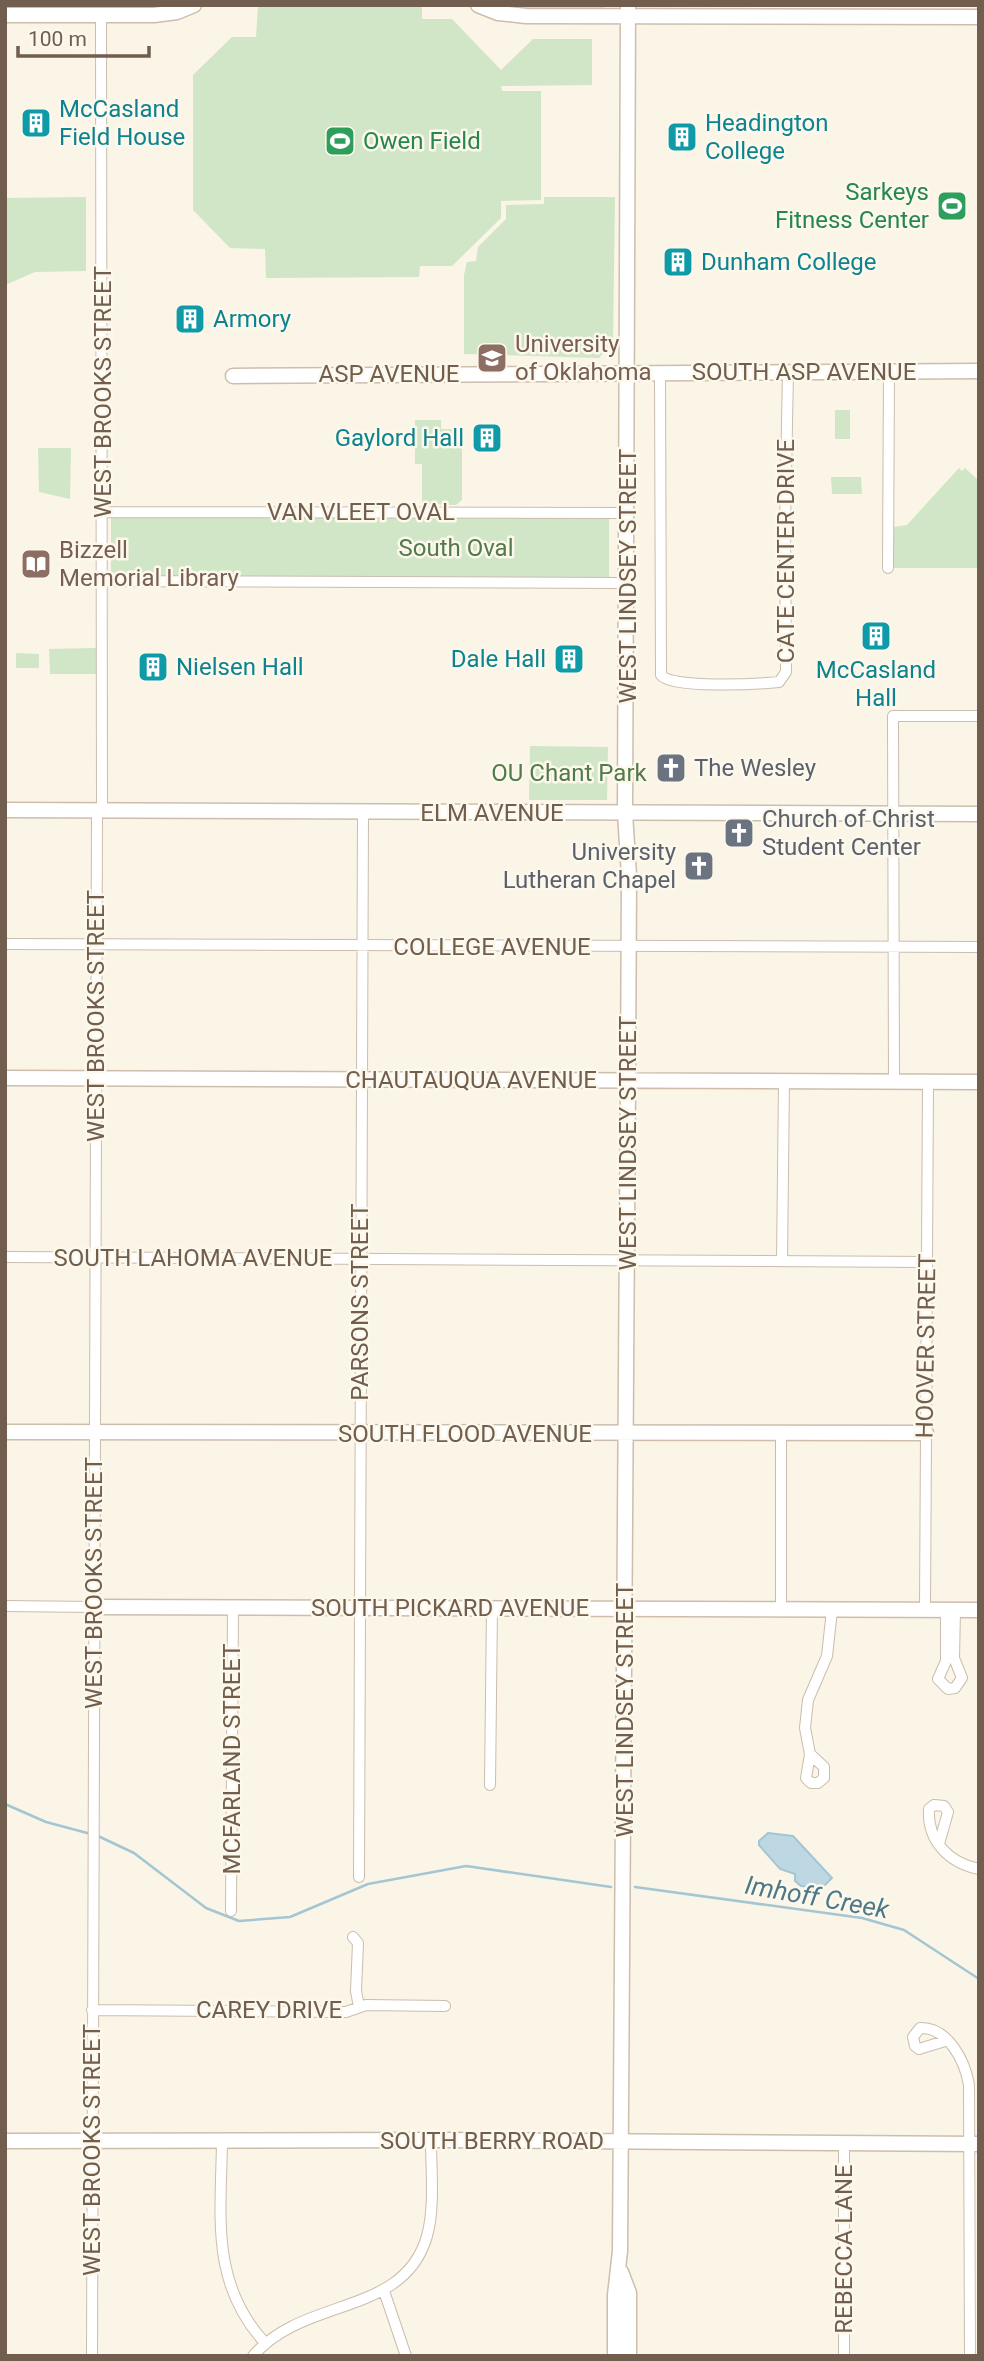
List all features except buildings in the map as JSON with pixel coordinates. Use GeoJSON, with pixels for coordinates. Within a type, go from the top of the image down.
{"type":"FeatureCollection","features":[{"type":"Feature","properties":{"kind":"street"},"geometry":{"type":"LineString","coordinates":[[5,15],[101,10],[169,14],[194,5]]}},
{"type":"Feature","properties":{"kind":"street"},"geometry":{"type":"LineString","coordinates":[[478,5],[509,16],[629,11],[979,17]]}},
{"type":"Feature","properties":{"kind":"street","name":"WEST BROOKS STREET"},"geometry":{"type":"LineString","coordinates":[[92,2356],[96,945],[103,581],[101,10]]}},
{"type":"Feature","properties":{"kind":"street","name":"WEST LINDSEY STREET"},"geometry":{"type":"LineString","coordinates":[[615,2356],[615,2295],[620,2270],[629,947],[629,876],[625,813],[629,11]]}},
{"type":"Feature","properties":{"kind":"street"},"geometry":{"type":"LineString","coordinates":[[888,568],[889,371]]}},
{"type":"Feature","properties":{"kind":"street","name":"SOUTH ASP AVENUE"},"geometry":{"type":"LineString","coordinates":[[629,374],[979,371]]}},
{"type":"Feature","properties":{"kind":"street","name":"CATE CENTER DRIVE"},"geometry":{"type":"LineString","coordinates":[[660,374],[660,671],[662,678],[668,682],[716,683],[779,682],[786,672],[788,372]]}},
{"type":"Feature","properties":{"kind":"street","name":"ASP AVENUE"},"geometry":{"type":"LineString","coordinates":[[233,376],[629,374]]}},
{"type":"Feature","properties":{"kind":"street","name":"VAN VLEET OVAL"},"geometry":{"type":"LineString","coordinates":[[103,512],[620,513]]}},
{"type":"Feature","properties":{"kind":"street"},"geometry":{"type":"LineString","coordinates":[[103,581],[620,583]]}},
{"type":"Feature","properties":{"kind":"street"},"geometry":{"type":"LineString","coordinates":[[894,1082],[893,716],[979,716]]}},
{"type":"Feature","properties":{"kind":"street","name":"ELM AVENUE"},"geometry":{"type":"LineString","coordinates":[[5,810],[979,814]]}},
{"type":"Feature","properties":{"kind":"street","name":"PARSONS STREET"},"geometry":{"type":"LineString","coordinates":[[359,1877],[363,812]]}},
{"type":"Feature","properties":{"kind":"street","name":"COLLEGE AVENUE"},"geometry":{"type":"LineString","coordinates":[[5,944],[979,947]]}},
{"type":"Feature","properties":{"kind":"street","name":"CHAUTAUQUA AVENUE"},"geometry":{"type":"LineString","coordinates":[[5,1078],[979,1082]]}},
{"type":"Feature","properties":{"kind":"street"},"geometry":{"type":"LineString","coordinates":[[782,1261],[784,1081]]}},
{"type":"Feature","properties":{"kind":"street","name":"HOOVER STREET"},"geometry":{"type":"LineString","coordinates":[[925,1610],[928,1082]]}},
{"type":"Feature","properties":{"kind":"street","name":"SOUTH LAHOMA AVENUE"},"geometry":{"type":"LineString","coordinates":[[5,1256],[927,1262]]}},
{"type":"Feature","properties":{"kind":"street","name":"SOUTH FLOOD AVENUE"},"geometry":{"type":"LineString","coordinates":[[5,1432],[926,1433]]}},
{"type":"Feature","properties":{"kind":"street"},"geometry":{"type":"LineString","coordinates":[[781,1433],[781,1609]]}},
{"type":"Feature","properties":{"kind":"street","name":"SOUTH PICKARD AVENUE"},"geometry":{"type":"LineString","coordinates":[[5,1606],[979,1610]]}},
{"type":"Feature","properties":{"kind":"street","name":"MCFARLAND STREET"},"geometry":{"type":"LineString","coordinates":[[231,1912],[233,1607]]}},
{"type":"Feature","properties":{"kind":"street"},"geometry":{"type":"LineString","coordinates":[[490,1785],[492,1608]]}},
{"type":"Feature","properties":{"kind":"street"},"geometry":{"type":"LineString","coordinates":[[810,1754],[805,1728],[806,1709],[830,1646],[832,1610]]}},
{"type":"Feature","properties":{"kind":"street"},"geometry":{"type":"LineString","coordinates":[[950,1610],[954,1658],[962,1678],[958,1686],[948,1689],[938,1679],[946,1661],[950,1610]]}},
{"type":"Feature","properties":{"kind":"street"},"geometry":{"type":"LineString","coordinates":[[939,1844],[954,1862],[979,1869]]}},
{"type":"Feature","properties":{"kind":"street"},"geometry":{"type":"LineString","coordinates":[[353,1937],[358,1943],[356,1991],[359,2007]]}},
{"type":"Feature","properties":{"kind":"street","name":"CAREY DRIVE"},"geometry":{"type":"LineString","coordinates":[[92,2010],[346,2012],[359,2007],[445,2006]]}},
{"type":"Feature","properties":{"kind":"street"},"geometry":{"type":"LineString","coordinates":[[945,2040],[956,2050],[966,2070],[974,2144],[970,2356]]}},
{"type":"Feature","properties":{"kind":"street"},"geometry":{"type":"LineString","coordinates":[[253,2356],[265,2343],[300,2320],[394,2286],[415,2264],[428,2234],[431,2140]]}},
{"type":"Feature","properties":{"kind":"street","name":"SOUTH BERRY ROAD"},"geometry":{"type":"LineString","coordinates":[[5,2141],[431,2140],[974,2144]]}},
{"type":"Feature","properties":{"kind":"street"},"geometry":{"type":"LineString","coordinates":[[222,2141],[222,2251],[225,2277],[239,2310],[265,2343]]}},
{"type":"Feature","properties":{"kind":"street","name":"REBECCA LANE"},"geometry":{"type":"LineString","coordinates":[[844,2143],[844,2356]]}},
{"type":"Feature","properties":{"kind":"street","name":"WEST LINDSEY STREET"},"geometry":{"type":"LineString","coordinates":[[620,2270],[629,2293],[629,2356]]}},
{"type":"Feature","properties":{"kind":"street"},"geometry":{"type":"LineString","coordinates":[[384,2291],[406,2356]]}},
{"type":"Feature","properties":{"kind":"green space"},"geometry":{"type":"Polygon","coordinates":[[[258,5],[422,5],[422,19],[452,19],[501,70],[533,39],[592,39],[592,85],[501,86],[502,91],[541,91],[541,200],[501,201],[501,218],[452,266],[420,266],[419,277],[266,278],[265,249],[230,248],[193,210],[193,75],[232,37],[256,37],[258,5]]]}},
{"type":"Feature","properties":{"kind":"green space"},"geometry":{"type":"Polygon","coordinates":[[[479,5],[605,5],[603,9],[526,16],[479,5]]]}},
{"type":"Feature","properties":{"kind":"green space"},"geometry":{"type":"Polygon","coordinates":[[[86,197],[86,271],[35,272],[5,285],[5,198],[86,197]]]}},
{"type":"Feature","properties":{"kind":"green space"},"geometry":{"type":"Polygon","coordinates":[[[544,197],[615,197],[613,342],[599,358],[464,354],[464,275],[467,262],[476,261],[478,247],[506,219],[506,205],[544,204],[544,197]]]}},
{"type":"Feature","properties":{"kind":"green space"},"geometry":{"type":"Polygon","coordinates":[[[835,410],[850,410],[850,439],[835,439],[835,410]]]}},
{"type":"Feature","properties":{"kind":"green space"},"geometry":{"type":"Polygon","coordinates":[[[415,420],[441,420],[441,429],[462,429],[462,500],[456,505],[422,504],[422,464],[415,464],[415,420]]]}},
{"type":"Feature","properties":{"kind":"green space"},"geometry":{"type":"Polygon","coordinates":[[[38,448],[71,448],[70,499],[39,492],[38,448]]]}},
{"type":"Feature","properties":{"kind":"green space"},"geometry":{"type":"Polygon","coordinates":[[[959,468],[962,471],[965,468],[979,481],[979,568],[893,568],[894,527],[907,525],[959,468]]]}},
{"type":"Feature","properties":{"kind":"green space"},"geometry":{"type":"Polygon","coordinates":[[[831,477],[861,477],[862,494],[832,494],[831,477]]]}},
{"type":"Feature","properties":{"kind":"green space","name":"South Oval"},"geometry":{"type":"Polygon","coordinates":[[[111,516],[609,518],[609,579],[111,577],[111,516]]]}},
{"type":"Feature","properties":{"kind":"green space"},"geometry":{"type":"Polygon","coordinates":[[[96,648],[96,674],[50,674],[49,649],[96,648]]]}},
{"type":"Feature","properties":{"kind":"green space"},"geometry":{"type":"Polygon","coordinates":[[[16,653],[39,654],[39,668],[16,668],[16,653]]]}},
{"type":"Feature","properties":{"kind":"green space","name":"OU Chant Park"},"geometry":{"type":"Polygon","coordinates":[[[530,746],[608,747],[607,800],[529,800],[530,746]]]}},
{"type":"Feature","properties":{"kind":"water"},"geometry":{"type":"Polygon","coordinates":[[[768,1833],[793,1836],[832,1878],[822,1888],[801,1886],[795,1881],[795,1874],[780,1869],[759,1845],[759,1841],[768,1833]]]}},
{"type":"Feature","properties":{"kind":"waterway","name":"Imhoff Creek"},"geometry":{"type":"LineString","coordinates":[[5,1804],[46,1822],[91,1834]]}},
{"type":"Feature","properties":{"kind":"waterway","name":"Imhoff Creek"},"geometry":{"type":"LineString","coordinates":[[98,1836],[134,1853],[206,1908],[239,1921],[290,1917],[368,1884],[466,1866],[611,1887]]}},
{"type":"Feature","properties":{"kind":"waterway","name":"Imhoff Creek"},"geometry":{"type":"LineString","coordinates":[[635,1887],[862,1918],[904,1930],[979,1979]]}},
{"type":"Feature","properties":{"kind":"place","name":"McCasland Field House"},"geometry":{"type":"Point","coordinates":[36,123]}},
{"type":"Feature","properties":{"kind":"place","name":"Headington College"},"geometry":{"type":"Point","coordinates":[682,137]}},
{"type":"Feature","properties":{"kind":"place","name":"Owen Field"},"geometry":{"type":"Point","coordinates":[340,141]}},
{"type":"Feature","properties":{"kind":"place","name":"Sarkeys Fitness Center"},"geometry":{"type":"Point","coordinates":[952,206]}},
{"type":"Feature","properties":{"kind":"place","name":"Dunham College"},"geometry":{"type":"Point","coordinates":[678,262]}},
{"type":"Feature","properties":{"kind":"place","name":"Armory"},"geometry":{"type":"Point","coordinates":[190,319]}},
{"type":"Feature","properties":{"kind":"place","name":"University of Oklahoma"},"geometry":{"type":"Point","coordinates":[492,358]}},
{"type":"Feature","properties":{"kind":"place","name":"Gaylord Hall"},"geometry":{"type":"Point","coordinates":[487,438]}},
{"type":"Feature","properties":{"kind":"place","name":"Bizzell Memorial Library"},"geometry":{"type":"Point","coordinates":[36,564]}},
{"type":"Feature","properties":{"kind":"place","name":"McCasland Hall"},"geometry":{"type":"Point","coordinates":[876,636]}},
{"type":"Feature","properties":{"kind":"place","name":"Dale Hall"},"geometry":{"type":"Point","coordinates":[569,659]}},
{"type":"Feature","properties":{"kind":"place","name":"Nielsen Hall"},"geometry":{"type":"Point","coordinates":[153,667]}},
{"type":"Feature","properties":{"kind":"place","name":"The Wesley"},"geometry":{"type":"Point","coordinates":[671,768]}},
{"type":"Feature","properties":{"kind":"place","name":"Church of Christ Student Center"},"geometry":{"type":"Point","coordinates":[739,833]}},
{"type":"Feature","properties":{"kind":"place","name":"University Lutheran Chapel"},"geometry":{"type":"Point","coordinates":[699,866]}}]}
